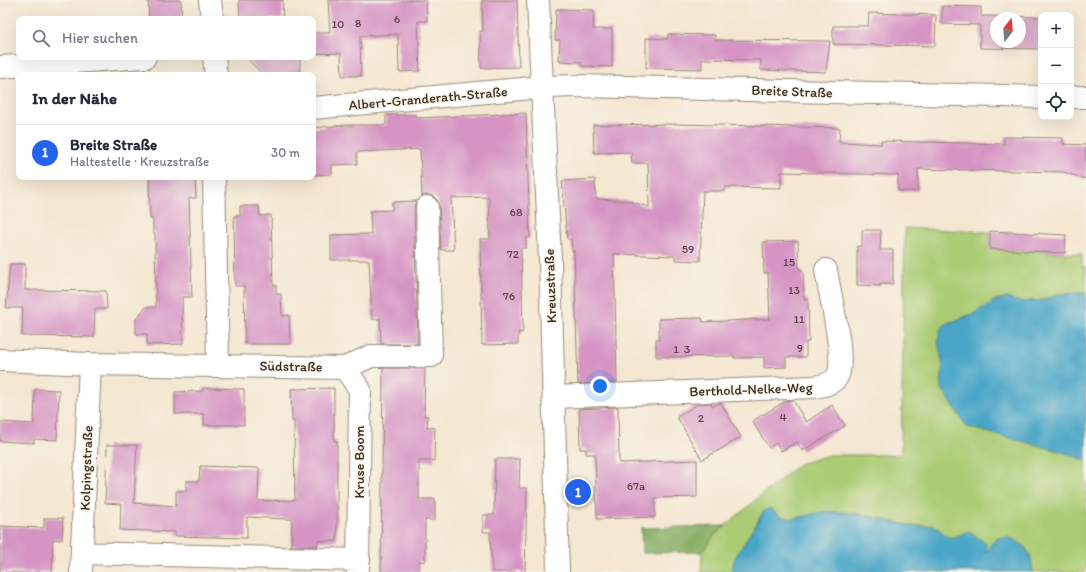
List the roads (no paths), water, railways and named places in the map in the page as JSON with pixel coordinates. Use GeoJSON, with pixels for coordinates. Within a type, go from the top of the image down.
{"type":"FeatureCollection","features":[{"type":"Feature","properties":{"kind":"street"},"geometry":{"type":"LineString","coordinates":[[210,0],[212,16]]}},
{"type":"Feature","properties":{"kind":"street","name":"Kreuzstraße"},"geometry":{"type":"LineString","coordinates":[[538,0],[543,87],[554,397],[558,572]]}},
{"type":"Feature","properties":{"kind":"street"},"geometry":{"type":"LineString","coordinates":[[0,67],[102,60]]}},
{"type":"Feature","properties":{"kind":"street"},"geometry":{"type":"LineString","coordinates":[[214,60],[216,72]]}},
{"type":"Feature","properties":{"kind":"street","name":"Breite Straße"},"geometry":{"type":"LineString","coordinates":[[543,87],[612,86],[1038,97]]}},
{"type":"Feature","properties":{"kind":"street","name":"Albert-Granderath-Straße"},"geometry":{"type":"LineString","coordinates":[[316,108],[543,87]]}},
{"type":"Feature","properties":{"kind":"street"},"geometry":{"type":"LineString","coordinates":[[1074,97],[1086,98]]}},
{"type":"Feature","properties":{"kind":"street"},"geometry":{"type":"LineString","coordinates":[[214,180],[218,364]]}},
{"type":"Feature","properties":{"kind":"street","name":"Südstraße"},"geometry":{"type":"LineString","coordinates":[[0,360],[90,364],[218,364],[345,368],[371,356],[431,356],[427,207]]}},
{"type":"Feature","properties":{"kind":"street","name":"Berthold-Nelke-Weg"},"geometry":{"type":"LineString","coordinates":[[554,397],[814,387],[829,383],[837,377],[840,361],[826,270]]}},
{"type":"Feature","properties":{"kind":"street","name":"Kolpingstraße"},"geometry":{"type":"LineString","coordinates":[[82,563],[90,364]]}},
{"type":"Feature","properties":{"kind":"street","name":"Kruse Boom"},"geometry":{"type":"LineString","coordinates":[[82,563],[359,566],[360,390],[345,368]]}},
{"type":"Feature","properties":{"kind":"water"},"geometry":{"type":"Polygon","coordinates":[[[1086,293],[1086,460],[1056,450],[967,427],[941,387],[943,365],[938,341],[940,330],[945,324],[973,314],[996,300],[1007,298],[1021,302],[1044,300],[1059,294],[1086,293]]]}},
{"type":"Feature","properties":{"kind":"water"},"geometry":{"type":"Polygon","coordinates":[[[770,508],[777,514],[791,518],[827,512],[839,512],[912,526],[934,525],[946,536],[950,537],[957,536],[968,531],[986,543],[986,552],[995,540],[1004,537],[1009,538],[1019,543],[1027,550],[1031,558],[1033,572],[731,572],[735,558],[764,511],[770,508]]]}},
{"type":"Feature","properties":{"kind":"place","name":"Breite Straße"},"geometry":{"type":"Point","coordinates":[578,492]}}]}
